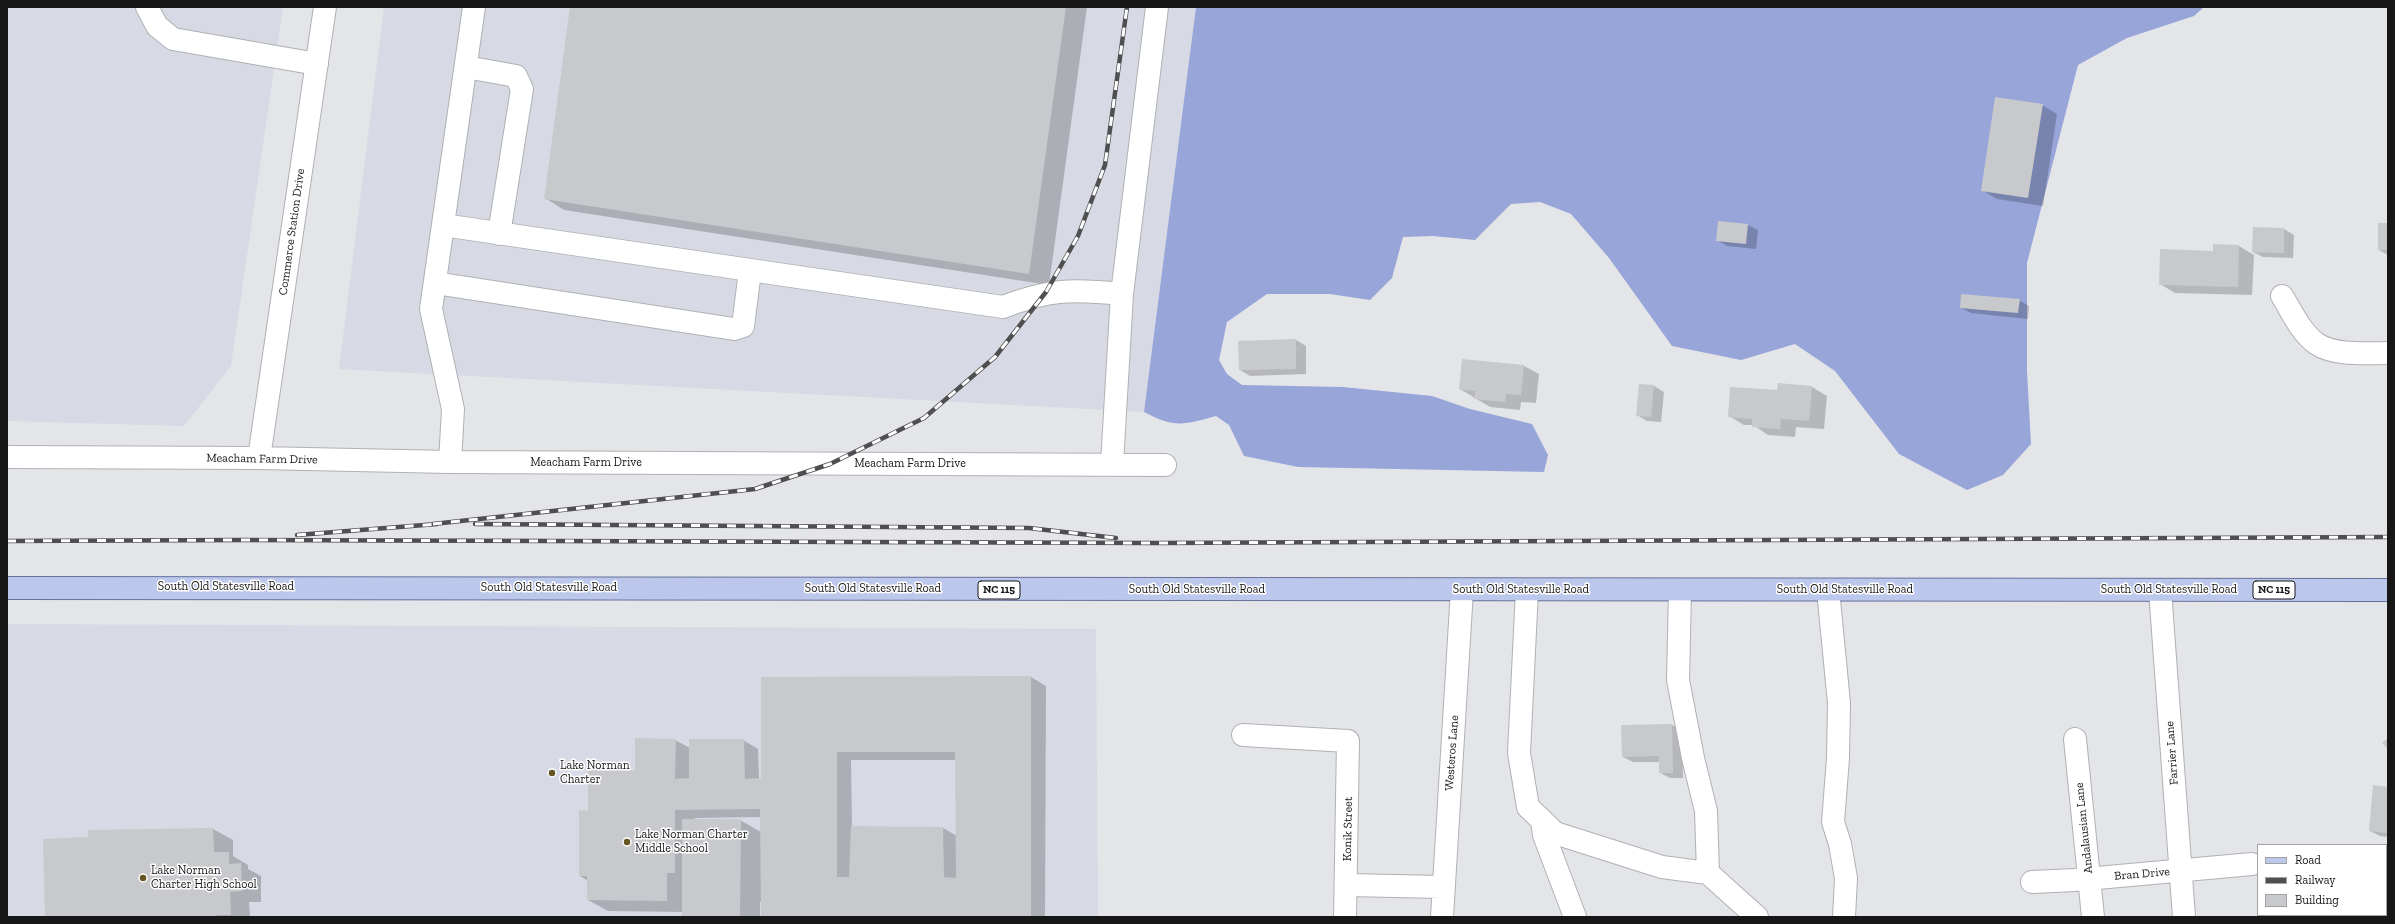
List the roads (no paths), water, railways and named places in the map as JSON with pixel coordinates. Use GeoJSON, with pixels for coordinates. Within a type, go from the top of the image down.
{"type":"FeatureCollection","features":[{"type":"Feature","properties":{"kind":"main road","name":"South Old Statesville Road"},"geometry":{"type":"LineString","coordinates":[[7,588],[2388,590]]}},
{"type":"Feature","properties":{"kind":"street"},"geometry":{"type":"LineString","coordinates":[[147,7],[157,26],[173,39],[317,64]]}},
{"type":"Feature","properties":{"kind":"street","name":"Commerce Station Drive"},"geometry":{"type":"LineString","coordinates":[[260,458],[325,7]]}},
{"type":"Feature","properties":{"kind":"street"},"geometry":{"type":"LineString","coordinates":[[450,462],[453,409],[431,309],[474,7]]}},
{"type":"Feature","properties":{"kind":"street"},"geometry":{"type":"LineString","coordinates":[[1112,464],[1122,294],[1157,7]]}},
{"type":"Feature","properties":{"kind":"street"},"geometry":{"type":"LineString","coordinates":[[466,67],[516,76],[522,89],[499,234]]}},
{"type":"Feature","properties":{"kind":"street"},"geometry":{"type":"LineString","coordinates":[[443,226],[1003,308],[1046,292],[1080,290],[1122,294]]}},
{"type":"Feature","properties":{"kind":"street"},"geometry":{"type":"LineString","coordinates":[[434,283],[734,329],[743,326],[750,271]]}},
{"type":"Feature","properties":{"kind":"street"},"geometry":{"type":"LineString","coordinates":[[2282,296],[2300,326],[2318,344],[2351,354],[2388,352]]}},
{"type":"Feature","properties":{"kind":"street","name":"Meacham Farm Drive"},"geometry":{"type":"LineString","coordinates":[[7,457],[260,458],[450,462],[1165,465]]}},
{"type":"Feature","properties":{"kind":"street","name":"Westeros Lane"},"geometry":{"type":"LineString","coordinates":[[1442,917],[1462,590]]}},
{"type":"Feature","properties":{"kind":"street"},"geometry":{"type":"LineString","coordinates":[[1526,590],[1520,753],[1528,807],[1555,833],[1621,856],[1662,867],[1708,873],[1757,917]]}},
{"type":"Feature","properties":{"kind":"street"},"geometry":{"type":"LineString","coordinates":[[1680,590],[1678,680],[1692,758],[1706,812],[1708,873]]}},
{"type":"Feature","properties":{"kind":"street"},"geometry":{"type":"LineString","coordinates":[[1828,590],[1839,703],[1838,758],[1833,822],[1840,844],[1846,878],[1844,917]]}},
{"type":"Feature","properties":{"kind":"street","name":"Farrier Lane"},"geometry":{"type":"LineString","coordinates":[[2160,590],[2184,917]]}},
{"type":"Feature","properties":{"kind":"street","name":"Konik Street"},"geometry":{"type":"LineString","coordinates":[[1242,735],[1348,742],[1347,885],[1345,917]]}},
{"type":"Feature","properties":{"kind":"street","name":"Andalausian Lane"},"geometry":{"type":"LineString","coordinates":[[2075,739],[2093,917]]}},
{"type":"Feature","properties":{"kind":"street"},"geometry":{"type":"LineString","coordinates":[[1542,821],[1544,835],[1575,917]]}},
{"type":"Feature","properties":{"kind":"street","name":"Bran Drive"},"geometry":{"type":"LineString","coordinates":[[2032,882],[2089,879],[2252,864]]}},
{"type":"Feature","properties":{"kind":"street"},"geometry":{"type":"LineString","coordinates":[[1347,885],[1444,887]]}},
{"type":"Feature","properties":{"kind":"railway"},"geometry":{"type":"LineString","coordinates":[[433,524],[755,489],[830,464],[924,418],[995,357],[1046,292],[1078,236],[1105,165],[1127,7]]}},
{"type":"Feature","properties":{"kind":"railway"},"geometry":{"type":"LineString","coordinates":[[297,535],[437,524]]}},
{"type":"Feature","properties":{"kind":"railway"},"geometry":{"type":"LineString","coordinates":[[475,524],[1029,528],[1116,538]]}},
{"type":"Feature","properties":{"kind":"railway"},"geometry":{"type":"LineString","coordinates":[[7,541],[244,540],[1158,543],[2388,537]]}},
{"type":"Feature","properties":{"kind":"place","name":"Lake Norman Charter"},"geometry":{"type":"Point","coordinates":[552,773]}},
{"type":"Feature","properties":{"kind":"place","name":"Lake Norman Charter Middle School"},"geometry":{"type":"Point","coordinates":[627,842]}},
{"type":"Feature","properties":{"kind":"place","name":"Lake Norman Charter High School"},"geometry":{"type":"Point","coordinates":[143,878]}}]}
